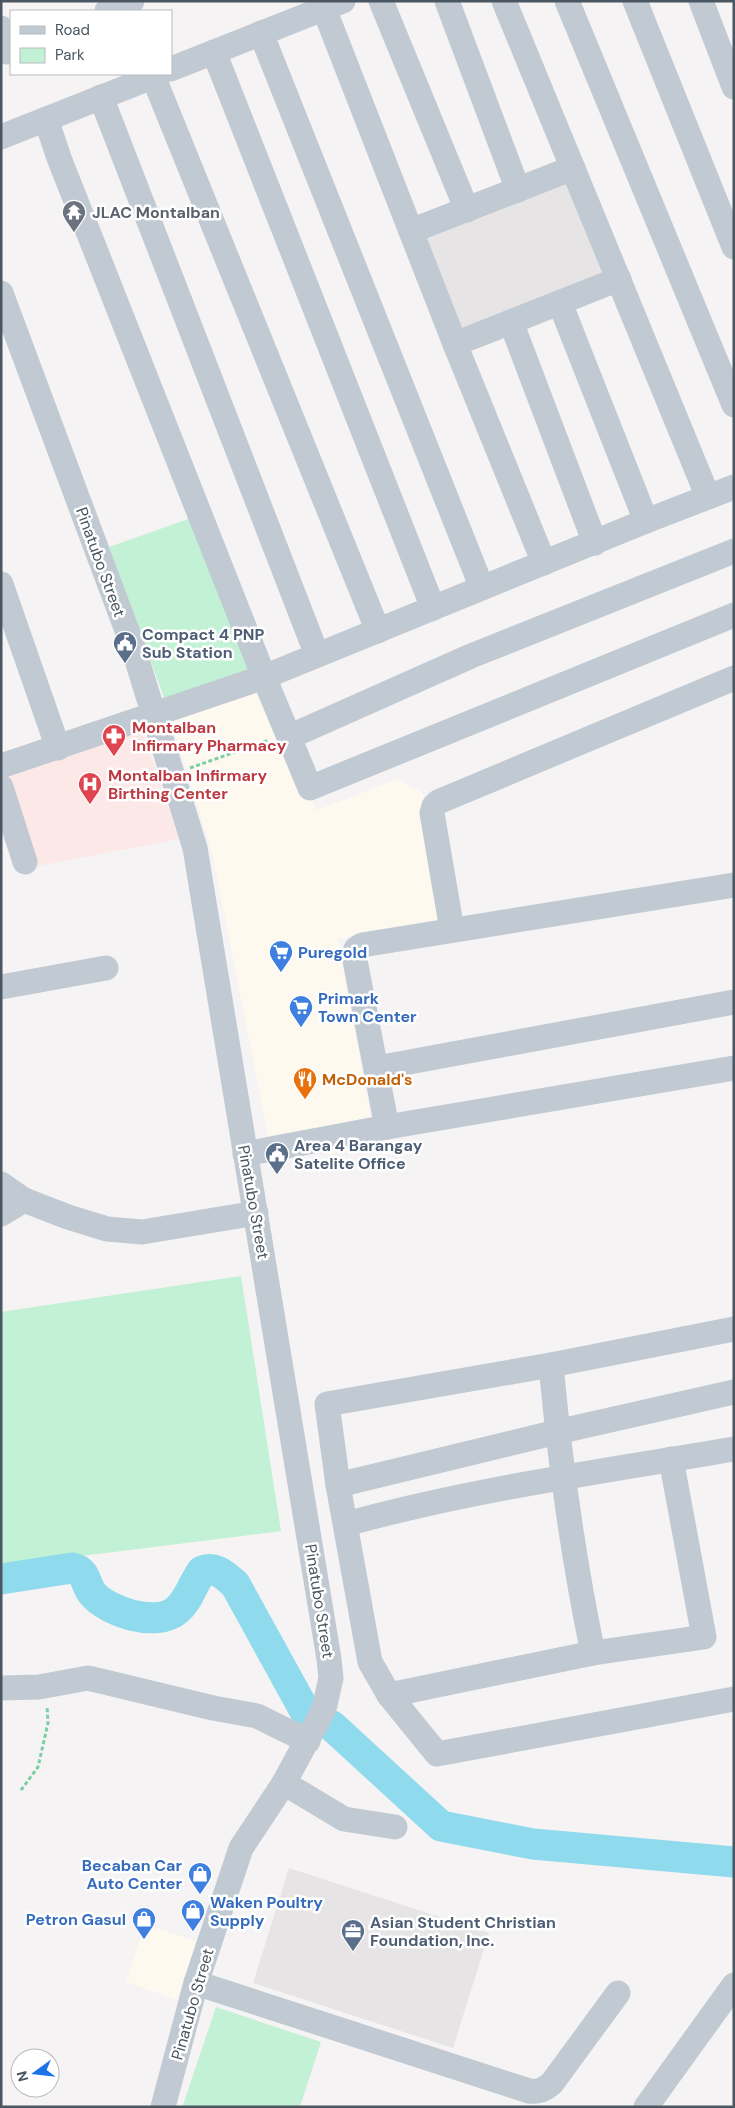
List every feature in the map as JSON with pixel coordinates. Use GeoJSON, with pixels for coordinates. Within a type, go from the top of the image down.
{"type":"FeatureCollection","features":[{"type":"Feature","properties":{"kind":"street"},"geometry":{"type":"LineString","coordinates":[[110,10],[132,1]]}},
{"type":"Feature","properties":{"kind":"street"},"geometry":{"type":"LineString","coordinates":[[381,1],[467,210]]}},
{"type":"Feature","properties":{"kind":"street"},"geometry":{"type":"LineString","coordinates":[[447,1],[518,190]]}},
{"type":"Feature","properties":{"kind":"street"},"geometry":{"type":"LineString","coordinates":[[504,1],[708,497]]}},
{"type":"Feature","properties":{"kind":"street"},"geometry":{"type":"LineString","coordinates":[[567,1],[734,405]]}},
{"type":"Feature","properties":{"kind":"street"},"geometry":{"type":"LineString","coordinates":[[635,1],[734,247]]}},
{"type":"Feature","properties":{"kind":"street"},"geometry":{"type":"LineString","coordinates":[[701,1],[734,87]]}},
{"type":"Feature","properties":{"kind":"street"},"geometry":{"type":"LineString","coordinates":[[172,69],[329,4],[411,231],[544,563]]}},
{"type":"Feature","properties":{"kind":"street"},"geometry":{"type":"LineString","coordinates":[[261,33],[482,588]]}},
{"type":"Feature","properties":{"kind":"street"},"geometry":{"type":"LineString","coordinates":[[214,52],[433,608]]}},
{"type":"Feature","properties":{"kind":"street"},"geometry":{"type":"LineString","coordinates":[[1,137],[157,75]]}},
{"type":"Feature","properties":{"kind":"street"},"geometry":{"type":"LineString","coordinates":[[163,75],[378,631]]}},
{"type":"Feature","properties":{"kind":"street"},"geometry":{"type":"LineString","coordinates":[[101,97],[318,655]]}},
{"type":"Feature","properties":{"kind":"street"},"geometry":{"type":"LineString","coordinates":[[46,119],[59,158],[264,677],[310,788],[734,615]]}},
{"type":"Feature","properties":{"kind":"street"},"geometry":{"type":"LineString","coordinates":[[411,231],[573,168]]}},
{"type":"Feature","properties":{"kind":"street"},"geometry":{"type":"LineString","coordinates":[[455,344],[619,279]]}},
{"type":"Feature","properties":{"kind":"street","name":"Pinatubo Street"},"geometry":{"type":"LineString","coordinates":[[1,293],[132,644],[195,848],[331,1678],[329,1695],[324,1709],[308,1741],[284,1783],[241,1848],[196,1983],[163,2107]]}},
{"type":"Feature","properties":{"kind":"street"},"geometry":{"type":"LineString","coordinates":[[560,303],[646,521]]}},
{"type":"Feature","properties":{"kind":"street"},"geometry":{"type":"LineString","coordinates":[[511,322],[595,542]]}},
{"type":"Feature","properties":{"kind":"street"},"geometry":{"type":"LineString","coordinates":[[1,766],[264,677],[734,487]]}},
{"type":"Feature","properties":{"kind":"street"},"geometry":{"type":"LineString","coordinates":[[289,735],[470,656],[734,551]]}},
{"type":"Feature","properties":{"kind":"street"},"geometry":{"type":"LineString","coordinates":[[1,584],[58,748]]}},
{"type":"Feature","properties":{"kind":"street"},"geometry":{"type":"LineString","coordinates":[[452,930],[432,813],[434,806],[438,802],[734,678]]}},
{"type":"Feature","properties":{"kind":"street"},"geometry":{"type":"LineString","coordinates":[[1,787],[25,862]]}},
{"type":"Feature","properties":{"kind":"street"},"geometry":{"type":"LineString","coordinates":[[387,1127],[354,955],[356,949],[362,945],[734,885]]}},
{"type":"Feature","properties":{"kind":"street"},"geometry":{"type":"LineString","coordinates":[[1,987],[106,968]]}},
{"type":"Feature","properties":{"kind":"street"},"geometry":{"type":"LineString","coordinates":[[377,1068],[734,1002]]}},
{"type":"Feature","properties":{"kind":"street"},"geometry":{"type":"LineString","coordinates":[[245,1154],[387,1127],[734,1068]]}},
{"type":"Feature","properties":{"kind":"street"},"geometry":{"type":"LineString","coordinates":[[1,1184],[24,1200],[68,1217],[107,1229],[142,1232],[256,1213]]}},
{"type":"Feature","properties":{"kind":"street"},"geometry":{"type":"LineString","coordinates":[[1,1214],[24,1200]]}},
{"type":"Feature","properties":{"kind":"street"},"geometry":{"type":"LineString","coordinates":[[734,1329],[550,1365],[327,1404],[338,1485],[370,1662],[389,1695],[437,1754],[734,1699]]}},
{"type":"Feature","properties":{"kind":"street"},"geometry":{"type":"LineString","coordinates":[[550,1365],[557,1432],[577,1574],[593,1653]]}},
{"type":"Feature","properties":{"kind":"street"},"geometry":{"type":"LineString","coordinates":[[338,1485],[557,1432],[734,1392]]}},
{"type":"Feature","properties":{"kind":"street"},"geometry":{"type":"LineString","coordinates":[[346,1524],[391,1512],[563,1477],[734,1449]]}},
{"type":"Feature","properties":{"kind":"street"},"geometry":{"type":"LineString","coordinates":[[389,1695],[593,1653],[704,1637],[671,1459]]}},
{"type":"Feature","properties":{"kind":"street"},"geometry":{"type":"LineString","coordinates":[[1,1688],[45,1686],[88,1678],[213,1708],[257,1716],[308,1741]]}},
{"type":"Feature","properties":{"kind":"street"},"geometry":{"type":"LineString","coordinates":[[284,1783],[344,1819],[395,1827]]}},
{"type":"Feature","properties":{"kind":"street"},"geometry":{"type":"LineString","coordinates":[[196,1983],[537,2092],[546,2089],[552,2083],[618,1993]]}},
{"type":"Feature","properties":{"kind":"street"},"geometry":{"type":"LineString","coordinates":[[646,2107],[734,1985]]}},
{"type":"Feature","properties":{"kind":"path"},"geometry":{"type":"LineString","coordinates":[[173,774],[289,735]]}},
{"type":"Feature","properties":{"kind":"path"},"geometry":{"type":"LineString","coordinates":[[22,1790],[38,1767],[48,1723],[45,1686]]}},
{"type":"Feature","properties":{"kind":"shaded area"},"geometry":{"type":"Polygon","coordinates":[[[571,175],[611,277],[458,337],[418,235],[571,175]]]}},
{"type":"Feature","properties":{"kind":"shaded area","name":"Primark Town Center"},"geometry":{"type":"Polygon","coordinates":[[[264,685],[317,810],[398,779],[423,793],[444,919],[338,939],[371,1119],[268,1136],[212,852],[171,720],[264,685]]]}},
{"type":"Feature","properties":{"kind":"shaded area","name":"Montalban Infirmary Birthing Center"},"geometry":{"type":"Polygon","coordinates":[[[142,731],[179,839],[33,867],[3,771],[142,731]]]}},
{"type":"Feature","properties":{"kind":"shaded area"},"geometry":{"type":"Polygon","coordinates":[[[289,1868],[489,1933],[453,2048],[253,1983],[289,1868]]]}},
{"type":"Feature","properties":{"kind":"shaded area"},"geometry":{"type":"Polygon","coordinates":[[[145,1924],[196,1941],[177,2000],[126,1982],[145,1924]]]}},
{"type":"Feature","properties":{"kind":"green space"},"geometry":{"type":"Polygon","coordinates":[[[194,517],[253,671],[166,703],[109,547],[194,517]]]}},
{"type":"Feature","properties":{"kind":"green space"},"geometry":{"type":"Polygon","coordinates":[[[241,1276],[281,1531],[1,1566],[1,1312],[241,1276]]]}},
{"type":"Feature","properties":{"kind":"green space"},"geometry":{"type":"Polygon","coordinates":[[[216,2007],[321,2042],[300,2107],[189,2107],[183,2105],[216,2007]]]}},
{"type":"Feature","properties":{"kind":"waterway"},"geometry":{"type":"LineString","coordinates":[[1,1579],[72,1568],[77,1569],[83,1574],[89,1589],[99,1600],[120,1611],[145,1618],[157,1618],[168,1615],[181,1606],[202,1571],[212,1570],[220,1572],[235,1584],[306,1713]]}},
{"type":"Feature","properties":{"kind":"waterway"},"geometry":{"type":"LineString","coordinates":[[332,1726],[441,1826],[533,1844],[734,1862]]}},
{"type":"Feature","properties":{"kind":"place","name":"JLAC Montalban"},"geometry":{"type":"Point","coordinates":[74,233]}},
{"type":"Feature","properties":{"kind":"place","name":"Compact 4 PNP Sub Station"},"geometry":{"type":"Point","coordinates":[125,664]}},
{"type":"Feature","properties":{"kind":"place","name":"Montalban Infirmary Pharmacy"},"geometry":{"type":"Point","coordinates":[114,757]}},
{"type":"Feature","properties":{"kind":"place","name":"Montalban Infirmary Birthing Center"},"geometry":{"type":"Point","coordinates":[90,805]}},
{"type":"Feature","properties":{"kind":"place","name":"Puregold"},"geometry":{"type":"Point","coordinates":[281,973]}},
{"type":"Feature","properties":{"kind":"place","name":"Primark Town Center"},"geometry":{"type":"Point","coordinates":[301,1028]}},
{"type":"Feature","properties":{"kind":"place","name":"McDonald's"},"geometry":{"type":"Point","coordinates":[305,1100]}},
{"type":"Feature","properties":{"kind":"place","name":"Area 4 Barangay Satelite Office"},"geometry":{"type":"Point","coordinates":[277,1175]}},
{"type":"Feature","properties":{"kind":"place","name":"Becaban Car Auto Center"},"geometry":{"type":"Point","coordinates":[200,1895]}},
{"type":"Feature","properties":{"kind":"place","name":"Waken Poultry Supply"},"geometry":{"type":"Point","coordinates":[193,1932]}},
{"type":"Feature","properties":{"kind":"place","name":"Petron Gasul"},"geometry":{"type":"Point","coordinates":[144,1940]}},
{"type":"Feature","properties":{"kind":"place","name":"Asian Student Christian Foundation, Inc."},"geometry":{"type":"Point","coordinates":[353,1952]}}]}
